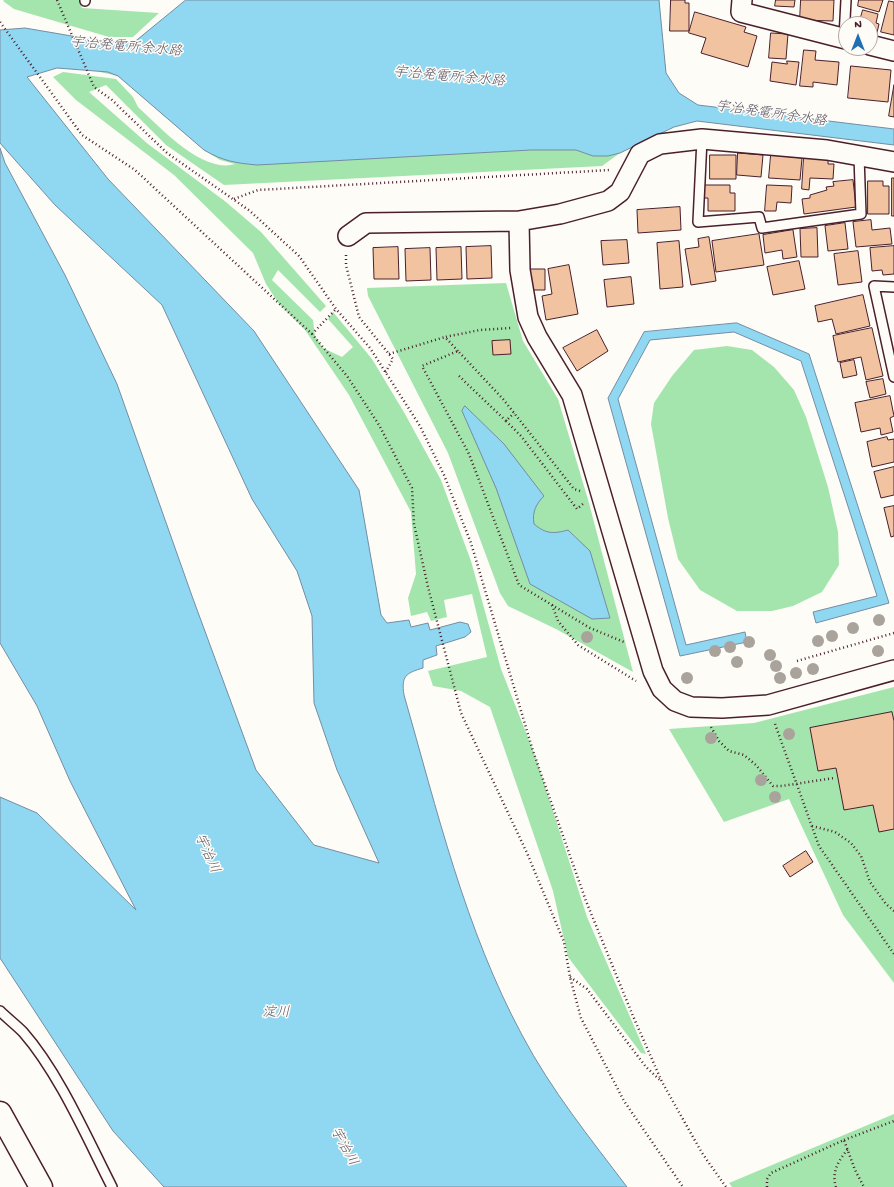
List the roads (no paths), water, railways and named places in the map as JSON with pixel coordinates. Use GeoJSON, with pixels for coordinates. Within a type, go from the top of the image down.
{"type":"FeatureCollection","features":[{"type":"Feature","properties":{"kind":"main road"},"geometry":{"type":"LineString","coordinates":[[0,1113],[40,1187]]}},
{"type":"Feature","properties":{"kind":"street"},"geometry":{"type":"LineString","coordinates":[[742,0],[741,12],[838,36]]}},
{"type":"Feature","properties":{"kind":"street"},"geometry":{"type":"LineString","coordinates":[[878,47],[894,51]]}},
{"type":"Feature","properties":{"kind":"street"},"geometry":{"type":"LineString","coordinates":[[348,236],[366,223],[519,221],[560,214],[608,201],[620,192],[640,154],[660,144],[702,140],[827,150],[894,162]]}},
{"type":"Feature","properties":{"kind":"street"},"geometry":{"type":"LineString","coordinates":[[519,221],[520,270],[528,317],[537,337],[572,395],[653,671],[662,689],[675,701],[691,707],[722,708],[768,705],[894,670]]}},
{"type":"Feature","properties":{"kind":"lane"},"geometry":{"type":"LineString","coordinates":[[846,0],[846,16]]}},
{"type":"Feature","properties":{"kind":"lane"},"geometry":{"type":"LineString","coordinates":[[702,140],[698,222],[758,217],[762,228],[861,214],[860,156]]}},
{"type":"Feature","properties":{"kind":"lane"},"geometry":{"type":"LineString","coordinates":[[893,371],[874,286],[894,287]]}},
{"type":"Feature","properties":{"kind":"lane"},"geometry":{"type":"LineString","coordinates":[[0,1012],[22,1031],[36,1050],[64,1094],[112,1187]]}},
{"type":"Feature","properties":{"kind":"water","name":"淀川"},"geometry":{"type":"Polygon","coordinates":[[[186,0],[659,0],[666,73],[679,93],[698,105],[894,129],[894,145],[697,121],[674,127],[620,153],[608,156],[593,156],[576,150],[531,150],[257,165],[229,161],[204,150],[118,76],[108,72],[57,68],[27,77],[108,179],[254,331],[359,490],[381,615],[387,623],[409,620],[411,627],[428,623],[430,630],[460,622],[468,624],[471,632],[465,637],[436,646],[437,655],[423,660],[423,668],[412,672],[404,679],[404,695],[428,782],[468,911],[502,995],[522,1035],[545,1075],[627,1187],[164,1187],[113,1131],[0,958],[0,797],[37,813],[136,910],[70,781],[37,706],[0,643],[0,148],[5,163],[65,275],[117,384],[192,596],[256,770],[314,845],[379,863],[337,770],[314,703],[312,616],[297,571],[252,499],[162,305],[55,205],[0,143],[0,30],[25,28],[101,41],[134,42],[186,0]]]}},
{"type":"Feature","properties":{"kind":"water"},"geometry":{"type":"Polygon","coordinates":[[[737,323],[809,354],[889,603],[816,623],[813,612],[877,596],[801,361],[734,332],[650,340],[618,399],[686,645],[745,632],[747,642],[680,656],[608,398],[644,332],[737,323]]]}},
{"type":"Feature","properties":{"kind":"water"},"geometry":{"type":"Polygon","coordinates":[[[465,406],[504,444],[544,496],[535,508],[534,524],[542,530],[550,532],[568,530],[590,551],[610,618],[592,619],[530,584],[496,488],[462,411],[465,406]]]}},
{"type":"Feature","properties":{"kind":"water label","name":"宇治発電所余水路"},"geometry":{"type":"Point","coordinates":[126,48]}},
{"type":"Feature","properties":{"kind":"water label","name":"宇治発電所余水路"},"geometry":{"type":"Point","coordinates":[449,78]}},
{"type":"Feature","properties":{"kind":"water label","name":"宇治発電所余水路"},"geometry":{"type":"Point","coordinates":[771,115]}},
{"type":"Feature","properties":{"kind":"water label","name":"宇治川"},"geometry":{"type":"Point","coordinates":[206,854]}},
{"type":"Feature","properties":{"kind":"water label","name":"宇治川"},"geometry":{"type":"Point","coordinates":[343,1147]}}]}
